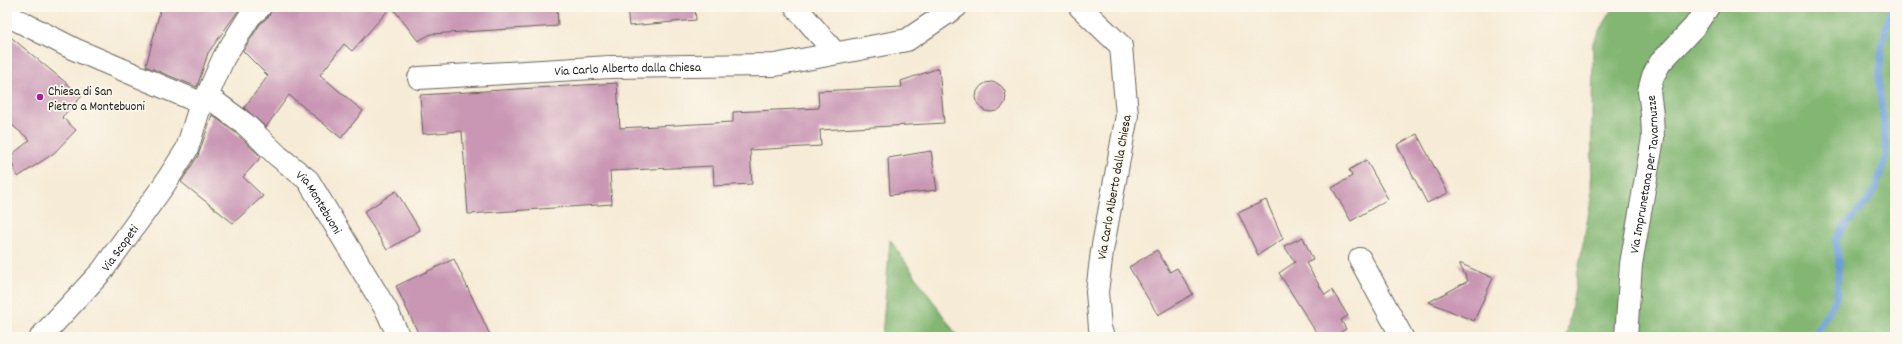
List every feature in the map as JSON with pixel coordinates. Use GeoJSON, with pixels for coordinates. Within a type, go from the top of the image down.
{"type":"FeatureCollection","features":[{"type":"Feature","properties":{"kind":"street"},"geometry":{"type":"LineString","coordinates":[[204,99],[224,57],[250,16],[260,7]]}},
{"type":"Feature","properties":{"kind":"street"},"geometry":{"type":"LineString","coordinates":[[796,7],[835,53]]}},
{"type":"Feature","properties":{"kind":"street","name":"Via Carlo Alberto dalla Chiesa"},"geometry":{"type":"LineString","coordinates":[[419,78],[610,67],[775,65],[907,40],[956,7]]}},
{"type":"Feature","properties":{"kind":"street","name":"Via Carlo Alberto dalla Chiesa"},"geometry":{"type":"LineString","coordinates":[[1080,7],[1122,46],[1127,115],[1102,251],[1097,292],[1100,328],[1103,337]]}},
{"type":"Feature","properties":{"kind":"street","name":"Via Imprunetana per Tavarnuzze"},"geometry":{"type":"LineString","coordinates":[[1626,337],[1631,264],[1653,138],[1649,91],[1653,76],[1660,63],[1694,27],[1708,7]]}},
{"type":"Feature","properties":{"kind":"street","name":"Via Montebuoni"},"geometry":{"type":"LineString","coordinates":[[7,15],[74,49],[204,99],[245,124],[278,156],[308,180],[387,311],[399,337]]}},
{"type":"Feature","properties":{"kind":"street","name":"Via Scopeti"},"geometry":{"type":"LineString","coordinates":[[41,337],[102,271],[164,185],[187,149],[204,99]]}},
{"type":"Feature","properties":{"kind":"street"},"geometry":{"type":"LineString","coordinates":[[1360,259],[1402,337]]}},
{"type":"Feature","properties":{"kind":"green space"},"geometry":{"type":"Polygon","coordinates":[[[1614,7],[1895,7],[1895,337],[1566,337],[1591,200],[1593,42],[1614,7]]]}},
{"type":"Feature","properties":{"kind":"green space"},"geometry":{"type":"Polygon","coordinates":[[[890,240],[958,337],[882,337],[890,240]]]}},
{"type":"Feature","properties":{"kind":"building"},"geometry":{"type":"Polygon","coordinates":[[[161,7],[241,7],[208,53],[197,87],[146,66],[161,7]]]}},
{"type":"Feature","properties":{"kind":"building"},"geometry":{"type":"Polygon","coordinates":[[[272,7],[391,7],[352,51],[344,44],[320,75],[363,111],[341,138],[289,95],[266,127],[244,108],[268,76],[243,51],[260,24],[269,16],[272,7]]]}},
{"type":"Feature","properties":{"kind":"building"},"geometry":{"type":"Polygon","coordinates":[[[392,7],[557,7],[558,26],[431,34],[418,41],[392,7]]]}},
{"type":"Feature","properties":{"kind":"building"},"geometry":{"type":"Polygon","coordinates":[[[627,7],[695,7],[696,20],[629,26],[627,7]]]}},
{"type":"Feature","properties":{"kind":"building"},"geometry":{"type":"Polygon","coordinates":[[[7,34],[82,96],[62,117],[76,130],[54,153],[18,177],[9,157],[30,140],[7,121],[7,34]]]}},
{"type":"Feature","properties":{"kind":"building"},"geometry":{"type":"Polygon","coordinates":[[[939,68],[944,123],[820,130],[821,146],[750,150],[752,184],[714,186],[713,166],[610,171],[612,204],[468,214],[462,131],[423,134],[420,95],[617,83],[620,128],[733,122],[733,112],[819,108],[818,91],[902,87],[901,81],[939,68]]]}},
{"type":"Feature","properties":{"kind":"building"},"geometry":{"type":"Polygon","coordinates":[[[991,82],[1002,86],[1006,97],[1002,108],[991,112],[980,108],[976,97],[980,86],[991,82]]]}},
{"type":"Feature","properties":{"kind":"building"},"geometry":{"type":"Polygon","coordinates":[[[212,115],[237,134],[261,157],[243,177],[263,196],[233,223],[181,182],[198,156],[212,115]]]}},
{"type":"Feature","properties":{"kind":"building"},"geometry":{"type":"Polygon","coordinates":[[[1417,134],[1448,193],[1427,203],[1397,145],[1417,134]]]}},
{"type":"Feature","properties":{"kind":"building"},"geometry":{"type":"Polygon","coordinates":[[[931,151],[937,190],[890,195],[888,158],[931,151]]]}},
{"type":"Feature","properties":{"kind":"building"},"geometry":{"type":"Polygon","coordinates":[[[1366,160],[1388,199],[1351,221],[1332,188],[1352,176],[1349,170],[1366,160]]]}},
{"type":"Feature","properties":{"kind":"building"},"geometry":{"type":"Polygon","coordinates":[[[396,191],[420,230],[387,250],[364,212],[396,191]]]}},
{"type":"Feature","properties":{"kind":"building"},"geometry":{"type":"Polygon","coordinates":[[[1266,200],[1283,239],[1258,255],[1238,213],[1266,200]]]}},
{"type":"Feature","properties":{"kind":"building"},"geometry":{"type":"Polygon","coordinates":[[[1303,237],[1313,260],[1306,263],[1325,295],[1332,290],[1348,316],[1341,320],[1346,329],[1333,337],[1319,337],[1279,273],[1295,262],[1284,246],[1303,237]]]}},
{"type":"Feature","properties":{"kind":"building"},"geometry":{"type":"Polygon","coordinates":[[[1157,250],[1170,272],[1177,268],[1193,294],[1158,315],[1129,267],[1157,250]]]}},
{"type":"Feature","properties":{"kind":"building"},"geometry":{"type":"Polygon","coordinates":[[[454,259],[491,337],[420,337],[396,286],[454,259]]]}},
{"type":"Feature","properties":{"kind":"building"},"geometry":{"type":"Polygon","coordinates":[[[1459,263],[1493,278],[1474,321],[1429,302],[1468,281],[1459,263]]]}},
{"type":"Feature","properties":{"kind":"waterway"},"geometry":{"type":"LineString","coordinates":[[1813,337],[1837,297],[1839,262],[1836,241],[1841,230],[1867,202],[1876,188],[1886,156],[1879,82],[1882,45],[1891,7]]}},
{"type":"Feature","properties":{"kind":"place","name":"Chiesa di San Pietro a Montebuoni"},"geometry":{"type":"Point","coordinates":[40,97]}}]}
